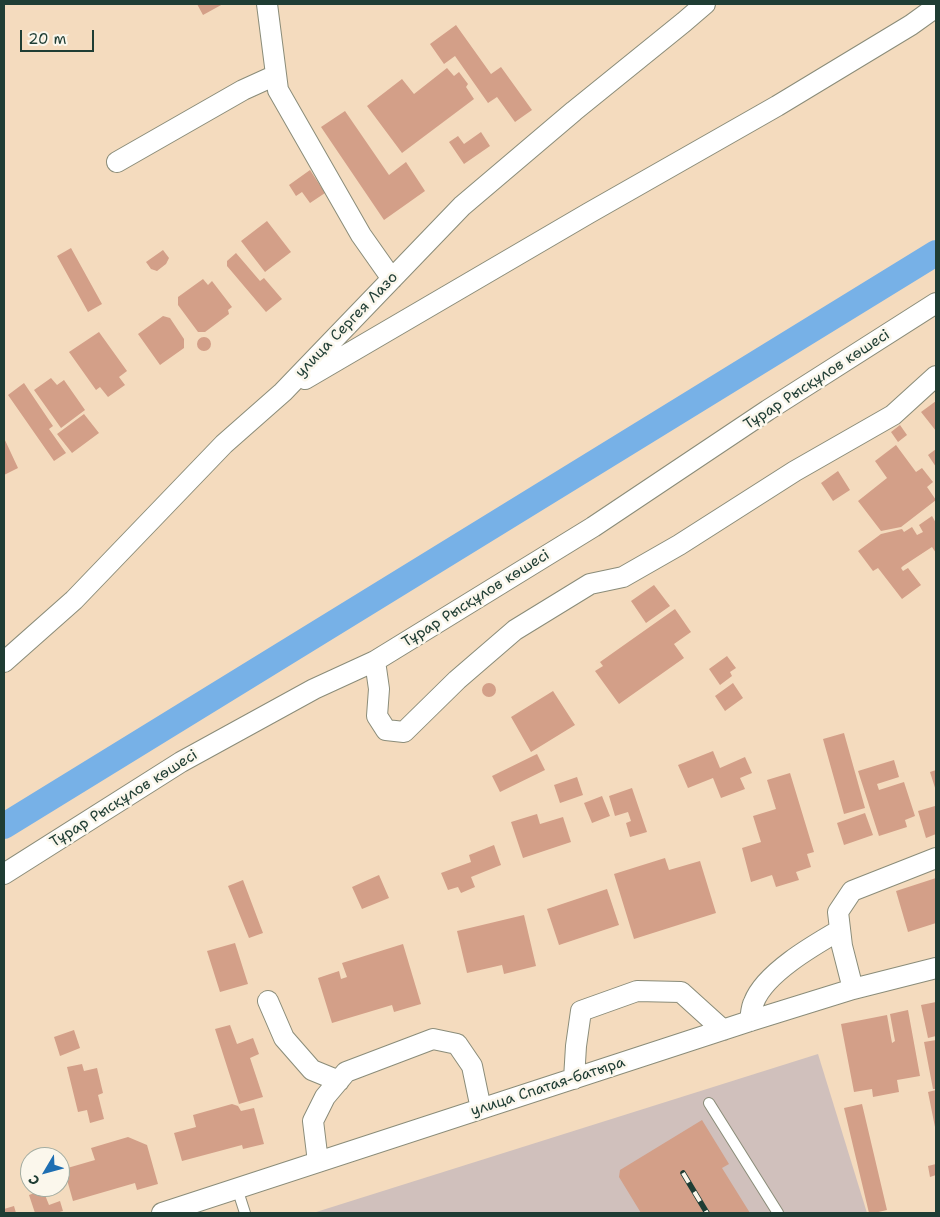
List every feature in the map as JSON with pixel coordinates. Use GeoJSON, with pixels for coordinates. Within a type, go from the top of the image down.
{"type":"FeatureCollection","features":[{"type":"Feature","properties":{"kind":"street"},"geometry":{"type":"LineString","coordinates":[[267,4],[278,90],[362,235],[392,279]]}},
{"type":"Feature","properties":{"kind":"street","name":"улица Сергея Лазо"},"geometry":{"type":"LineString","coordinates":[[4,662],[74,600],[224,444],[283,392],[462,206],[705,4]]}},
{"type":"Feature","properties":{"kind":"street"},"geometry":{"type":"LineString","coordinates":[[283,392],[785,101],[911,26],[936,7]]}},
{"type":"Feature","properties":{"kind":"street"},"geometry":{"type":"LineString","coordinates":[[117,162],[244,90],[276,75]]}},
{"type":"Feature","properties":{"kind":"street","name":"Тұрар Рысқұлов көшесі"},"geometry":{"type":"LineString","coordinates":[[4,874],[182,762],[314,689],[376,661],[593,527],[768,410],[936,303]]}},
{"type":"Feature","properties":{"kind":"street"},"geometry":{"type":"LineString","coordinates":[[376,661],[379,689],[377,716],[386,730],[404,732],[457,680],[515,630],[590,584],[623,577],[679,545],[795,471],[893,415],[936,376]]}},
{"type":"Feature","properties":{"kind":"street"},"geometry":{"type":"LineString","coordinates":[[853,989],[842,946],[838,912],[852,891],[936,858]]}},
{"type":"Feature","properties":{"kind":"street"},"geometry":{"type":"LineString","coordinates":[[750,1021],[754,1001],[765,985],[787,964],[812,946],[840,930]]}},
{"type":"Feature","properties":{"kind":"street","name":"улица Спатая-батыра"},"geometry":{"type":"LineString","coordinates":[[162,1213],[750,1021],[853,989],[936,968]]}},
{"type":"Feature","properties":{"kind":"street"},"geometry":{"type":"LineString","coordinates":[[574,1079],[581,1010],[637,991],[681,992],[723,1030]]}},
{"type":"Feature","properties":{"kind":"street"},"geometry":{"type":"LineString","coordinates":[[268,1001],[284,1038],[312,1070],[339,1081]]}},
{"type":"Feature","properties":{"kind":"street"},"geometry":{"type":"LineString","coordinates":[[318,1162],[314,1120],[325,1097],[346,1072],[434,1039],[457,1044],[472,1066],[482,1109]]}},
{"type":"Feature","properties":{"kind":"lane"},"geometry":{"type":"LineString","coordinates":[[709,1103],[778,1213]]}},
{"type":"Feature","properties":{"kind":"lane"},"geometry":{"type":"LineString","coordinates":[[237,1188],[245,1213]]}},
{"type":"Feature","properties":{"kind":"shaded area"},"geometry":{"type":"Polygon","coordinates":[[[818,1054],[867,1213],[313,1213],[818,1054]]]}},
{"type":"Feature","properties":{"kind":"building"},"geometry":{"type":"Polygon","coordinates":[[[197,4],[223,4],[203,15],[197,4]]]}},
{"type":"Feature","properties":{"kind":"building"},"geometry":{"type":"Polygon","coordinates":[[[456,25],[491,74],[501,67],[532,110],[515,122],[497,97],[488,103],[455,56],[444,64],[430,44],[456,25]]]}},
{"type":"Feature","properties":{"kind":"building"},"geometry":{"type":"Polygon","coordinates":[[[447,68],[454,76],[459,72],[468,84],[466,87],[474,99],[402,153],[367,106],[402,79],[414,94],[447,68]]]}},
{"type":"Feature","properties":{"kind":"building"},"geometry":{"type":"Polygon","coordinates":[[[345,111],[389,175],[406,162],[425,191],[384,220],[321,127],[345,111]]]}},
{"type":"Feature","properties":{"kind":"building"},"geometry":{"type":"Polygon","coordinates":[[[481,132],[490,146],[464,164],[449,142],[458,136],[464,144],[481,132]]]}},
{"type":"Feature","properties":{"kind":"building"},"geometry":{"type":"Polygon","coordinates":[[[310,170],[325,193],[310,203],[302,192],[296,196],[289,185],[310,170]]]}},
{"type":"Feature","properties":{"kind":"building"},"geometry":{"type":"Polygon","coordinates":[[[267,221],[291,252],[265,272],[241,241],[267,221]]]}},
{"type":"Feature","properties":{"kind":"building"},"geometry":{"type":"Polygon","coordinates":[[[71,248],[102,304],[88,312],[57,256],[71,248]]]}},
{"type":"Feature","properties":{"kind":"building"},"geometry":{"type":"Polygon","coordinates":[[[163,250],[169,258],[166,264],[157,271],[151,269],[146,262],[163,250]]]}},
{"type":"Feature","properties":{"kind":"building"},"geometry":{"type":"Polygon","coordinates":[[[236,253],[260,281],[264,278],[282,299],[266,312],[227,266],[227,261],[236,253]]]}},
{"type":"Feature","properties":{"kind":"building"},"geometry":{"type":"Polygon","coordinates":[[[203,279],[208,285],[212,281],[232,307],[228,310],[229,314],[205,332],[198,332],[178,305],[178,297],[203,279]]]}},
{"type":"Feature","properties":{"kind":"building"},"geometry":{"type":"Polygon","coordinates":[[[163,316],[170,318],[184,339],[184,348],[160,365],[138,334],[163,316]]]}},
{"type":"Feature","properties":{"kind":"building"},"geometry":{"type":"Polygon","coordinates":[[[99,332],[127,371],[119,377],[125,385],[108,397],[100,387],[96,390],[69,352],[99,332]]]}},
{"type":"Feature","properties":{"kind":"building"},"geometry":{"type":"Polygon","coordinates":[[[204,337],[209,339],[211,344],[209,349],[204,351],[199,349],[197,344],[199,339],[204,337]]]}},
{"type":"Feature","properties":{"kind":"building"},"geometry":{"type":"Polygon","coordinates":[[[51,378],[57,385],[64,380],[85,410],[61,428],[34,390],[51,378]]]}},
{"type":"Feature","properties":{"kind":"building"},"geometry":{"type":"Polygon","coordinates":[[[24,383],[53,426],[49,429],[66,453],[54,461],[8,395],[24,383]]]}},
{"type":"Feature","properties":{"kind":"building"},"geometry":{"type":"Polygon","coordinates":[[[936,401],[936,431],[921,412],[936,401]]]}},
{"type":"Feature","properties":{"kind":"building"},"geometry":{"type":"Polygon","coordinates":[[[84,414],[99,433],[72,453],[57,434],[84,414]]]}},
{"type":"Feature","properties":{"kind":"building"},"geometry":{"type":"Polygon","coordinates":[[[900,425],[907,435],[898,442],[891,432],[900,425]]]}},
{"type":"Feature","properties":{"kind":"building"},"geometry":{"type":"Polygon","coordinates":[[[4,438],[18,468],[4,475],[4,438]]]}},
{"type":"Feature","properties":{"kind":"building"},"geometry":{"type":"Polygon","coordinates":[[[896,445],[916,472],[922,468],[933,482],[927,487],[936,500],[901,527],[881,531],[858,501],[887,478],[875,461],[896,445]]]}},
{"type":"Feature","properties":{"kind":"building"},"geometry":{"type":"Polygon","coordinates":[[[936,449],[936,467],[928,455],[936,449]]]}},
{"type":"Feature","properties":{"kind":"building"},"geometry":{"type":"Polygon","coordinates":[[[838,471],[850,490],[833,501],[821,483],[838,471]]]}},
{"type":"Feature","properties":{"kind":"building"},"geometry":{"type":"Polygon","coordinates":[[[932,516],[936,523],[936,553],[932,547],[901,568],[903,571],[908,568],[921,585],[902,599],[878,568],[873,571],[858,551],[881,534],[902,529],[904,532],[912,527],[917,535],[923,532],[919,525],[932,516]]]}},
{"type":"Feature","properties":{"kind":"building"},"geometry":{"type":"Polygon","coordinates":[[[654,585],[670,606],[646,623],[631,601],[654,585]]]}},
{"type":"Feature","properties":{"kind":"building"},"geometry":{"type":"Polygon","coordinates":[[[675,609],[691,632],[674,644],[684,658],[619,704],[595,671],[603,666],[600,662],[675,609]]]}},
{"type":"Feature","properties":{"kind":"building"},"geometry":{"type":"Polygon","coordinates":[[[727,656],[736,668],[730,672],[732,676],[720,685],[709,669],[727,656]]]}},
{"type":"Feature","properties":{"kind":"building"},"geometry":{"type":"Polygon","coordinates":[[[486,683],[492,683],[496,690],[492,697],[486,697],[482,693],[482,687],[486,683]]]}},
{"type":"Feature","properties":{"kind":"building"},"geometry":{"type":"Polygon","coordinates":[[[733,683],[743,698],[725,711],[715,696],[733,683]]]}},
{"type":"Feature","properties":{"kind":"building"},"geometry":{"type":"Polygon","coordinates":[[[553,691],[575,725],[531,752],[511,717],[553,691]]]}},
{"type":"Feature","properties":{"kind":"building"},"geometry":{"type":"Polygon","coordinates":[[[844,733],[865,808],[844,814],[823,739],[844,733]]]}},
{"type":"Feature","properties":{"kind":"building"},"geometry":{"type":"Polygon","coordinates":[[[713,751],[720,768],[745,757],[752,773],[740,778],[745,789],[721,798],[713,778],[688,788],[678,765],[713,751]]]}},
{"type":"Feature","properties":{"kind":"building"},"geometry":{"type":"Polygon","coordinates":[[[537,754],[545,770],[500,792],[492,776],[537,754]]]}},
{"type":"Feature","properties":{"kind":"building"},"geometry":{"type":"Polygon","coordinates":[[[894,760],[899,777],[877,784],[879,790],[904,782],[915,816],[905,820],[907,827],[879,836],[858,771],[894,760]]]}},
{"type":"Feature","properties":{"kind":"building"},"geometry":{"type":"Polygon","coordinates":[[[936,770],[936,791],[930,772],[936,770]]]}},
{"type":"Feature","properties":{"kind":"building"},"geometry":{"type":"Polygon","coordinates":[[[790,773],[814,852],[807,854],[811,867],[796,872],[799,880],[776,887],[772,875],[751,882],[742,848],[761,842],[753,816],[776,809],[767,780],[790,773]]]}},
{"type":"Feature","properties":{"kind":"building"},"geometry":{"type":"Polygon","coordinates":[[[577,777],[583,795],[560,803],[554,785],[577,777]]]}},
{"type":"Feature","properties":{"kind":"building"},"geometry":{"type":"Polygon","coordinates":[[[632,788],[647,832],[630,837],[626,823],[631,821],[628,812],[615,816],[609,796],[632,788]]]}},
{"type":"Feature","properties":{"kind":"building"},"geometry":{"type":"Polygon","coordinates":[[[602,796],[610,816],[592,823],[584,803],[602,796]]]}},
{"type":"Feature","properties":{"kind":"building"},"geometry":{"type":"Polygon","coordinates":[[[935,806],[936,834],[926,838],[918,811],[935,806]]]}},
{"type":"Feature","properties":{"kind":"building"},"geometry":{"type":"Polygon","coordinates":[[[865,813],[873,835],[844,845],[837,823],[865,813]]]}},
{"type":"Feature","properties":{"kind":"building"},"geometry":{"type":"Polygon","coordinates":[[[537,814],[540,824],[563,817],[571,842],[523,858],[511,822],[537,814]]]}},
{"type":"Feature","properties":{"kind":"building"},"geometry":{"type":"Polygon","coordinates":[[[494,845],[501,865],[471,877],[475,887],[461,893],[458,887],[448,890],[441,873],[471,862],[469,855],[494,845]]]}},
{"type":"Feature","properties":{"kind":"building"},"geometry":{"type":"Polygon","coordinates":[[[665,858],[669,870],[700,861],[716,913],[634,939],[614,874],[665,858]]]}},
{"type":"Feature","properties":{"kind":"building"},"geometry":{"type":"Polygon","coordinates":[[[379,875],[389,898],[362,909],[352,887],[379,875]]]}},
{"type":"Feature","properties":{"kind":"building"},"geometry":{"type":"Polygon","coordinates":[[[936,878],[936,923],[908,932],[896,891],[936,878]]]}},
{"type":"Feature","properties":{"kind":"building"},"geometry":{"type":"Polygon","coordinates":[[[243,880],[263,933],[249,938],[228,886],[243,880]]]}},
{"type":"Feature","properties":{"kind":"building"},"geometry":{"type":"Polygon","coordinates":[[[607,889],[619,925],[559,945],[547,909],[607,889]]]}},
{"type":"Feature","properties":{"kind":"building"},"geometry":{"type":"Polygon","coordinates":[[[524,915],[536,966],[504,974],[502,965],[467,973],[457,931],[524,915]]]}},
{"type":"Feature","properties":{"kind":"building"},"geometry":{"type":"Polygon","coordinates":[[[235,943],[248,984],[220,992],[207,951],[235,943]]]}},
{"type":"Feature","properties":{"kind":"building"},"geometry":{"type":"Polygon","coordinates":[[[403,944],[421,1004],[394,1012],[392,1005],[332,1023],[318,978],[339,971],[341,979],[347,977],[342,963],[403,944]]]}},
{"type":"Feature","properties":{"kind":"building"},"geometry":{"type":"Polygon","coordinates":[[[936,1002],[936,1036],[928,1038],[921,1005],[936,1002]]]}},
{"type":"Feature","properties":{"kind":"building"},"geometry":{"type":"Polygon","coordinates":[[[908,1010],[920,1076],[897,1080],[899,1092],[873,1097],[872,1089],[854,1092],[841,1024],[887,1015],[892,1043],[895,1041],[890,1014],[908,1010]]]}},
{"type":"Feature","properties":{"kind":"building"},"geometry":{"type":"Polygon","coordinates":[[[230,1025],[237,1044],[253,1038],[259,1054],[250,1058],[263,1097],[239,1104],[215,1029],[230,1025]]]}},
{"type":"Feature","properties":{"kind":"building"},"geometry":{"type":"Polygon","coordinates":[[[74,1030],[80,1048],[60,1056],[54,1037],[74,1030]]]}},
{"type":"Feature","properties":{"kind":"building"},"geometry":{"type":"Polygon","coordinates":[[[936,1040],[936,1089],[933,1089],[924,1042],[936,1040]]]}},
{"type":"Feature","properties":{"kind":"building"},"geometry":{"type":"Polygon","coordinates":[[[82,1064],[84,1071],[97,1068],[103,1093],[98,1095],[104,1119],[90,1123],[87,1110],[78,1112],[67,1067],[82,1064]]]}},
{"type":"Feature","properties":{"kind":"building"},"geometry":{"type":"Polygon","coordinates":[[[936,1090],[936,1127],[935,1127],[928,1092],[936,1090]]]}},
{"type":"Feature","properties":{"kind":"building"},"geometry":{"type":"Polygon","coordinates":[[[232,1104],[238,1106],[241,1111],[254,1108],[264,1144],[243,1149],[242,1145],[182,1161],[174,1133],[196,1127],[193,1115],[232,1104]]]}},
{"type":"Feature","properties":{"kind":"building"},"geometry":{"type":"Polygon","coordinates":[[[862,1104],[887,1210],[874,1213],[869,1213],[844,1108],[862,1104]]]}},
{"type":"Feature","properties":{"kind":"building"},"geometry":{"type":"Polygon","coordinates":[[[702,1120],[729,1164],[722,1168],[750,1213],[641,1213],[619,1177],[620,1170],[702,1120]]]}},
{"type":"Feature","properties":{"kind":"building"},"geometry":{"type":"Polygon","coordinates":[[[128,1137],[147,1145],[158,1184],[137,1190],[135,1183],[73,1201],[70,1190],[70,1167],[95,1160],[91,1148],[128,1137]]]}},
{"type":"Feature","properties":{"kind":"building"},"geometry":{"type":"Polygon","coordinates":[[[936,1164],[936,1175],[930,1177],[928,1166],[936,1164]]]}},
{"type":"Feature","properties":{"kind":"building"},"geometry":{"type":"Polygon","coordinates":[[[30,1197],[46,1197],[49,1205],[60,1201],[63,1211],[56,1213],[35,1213],[30,1197]]]}},
{"type":"Feature","properties":{"kind":"building"},"geometry":{"type":"Polygon","coordinates":[[[14,1206],[16,1213],[4,1213],[4,1209],[14,1206]]]}},
{"type":"Feature","properties":{"kind":"waterway"},"geometry":{"type":"LineString","coordinates":[[4,826],[936,253]]}},
{"type":"Feature","properties":{"kind":"railway"},"geometry":{"type":"LineString","coordinates":[[683,1173],[707,1213]]}}]}
